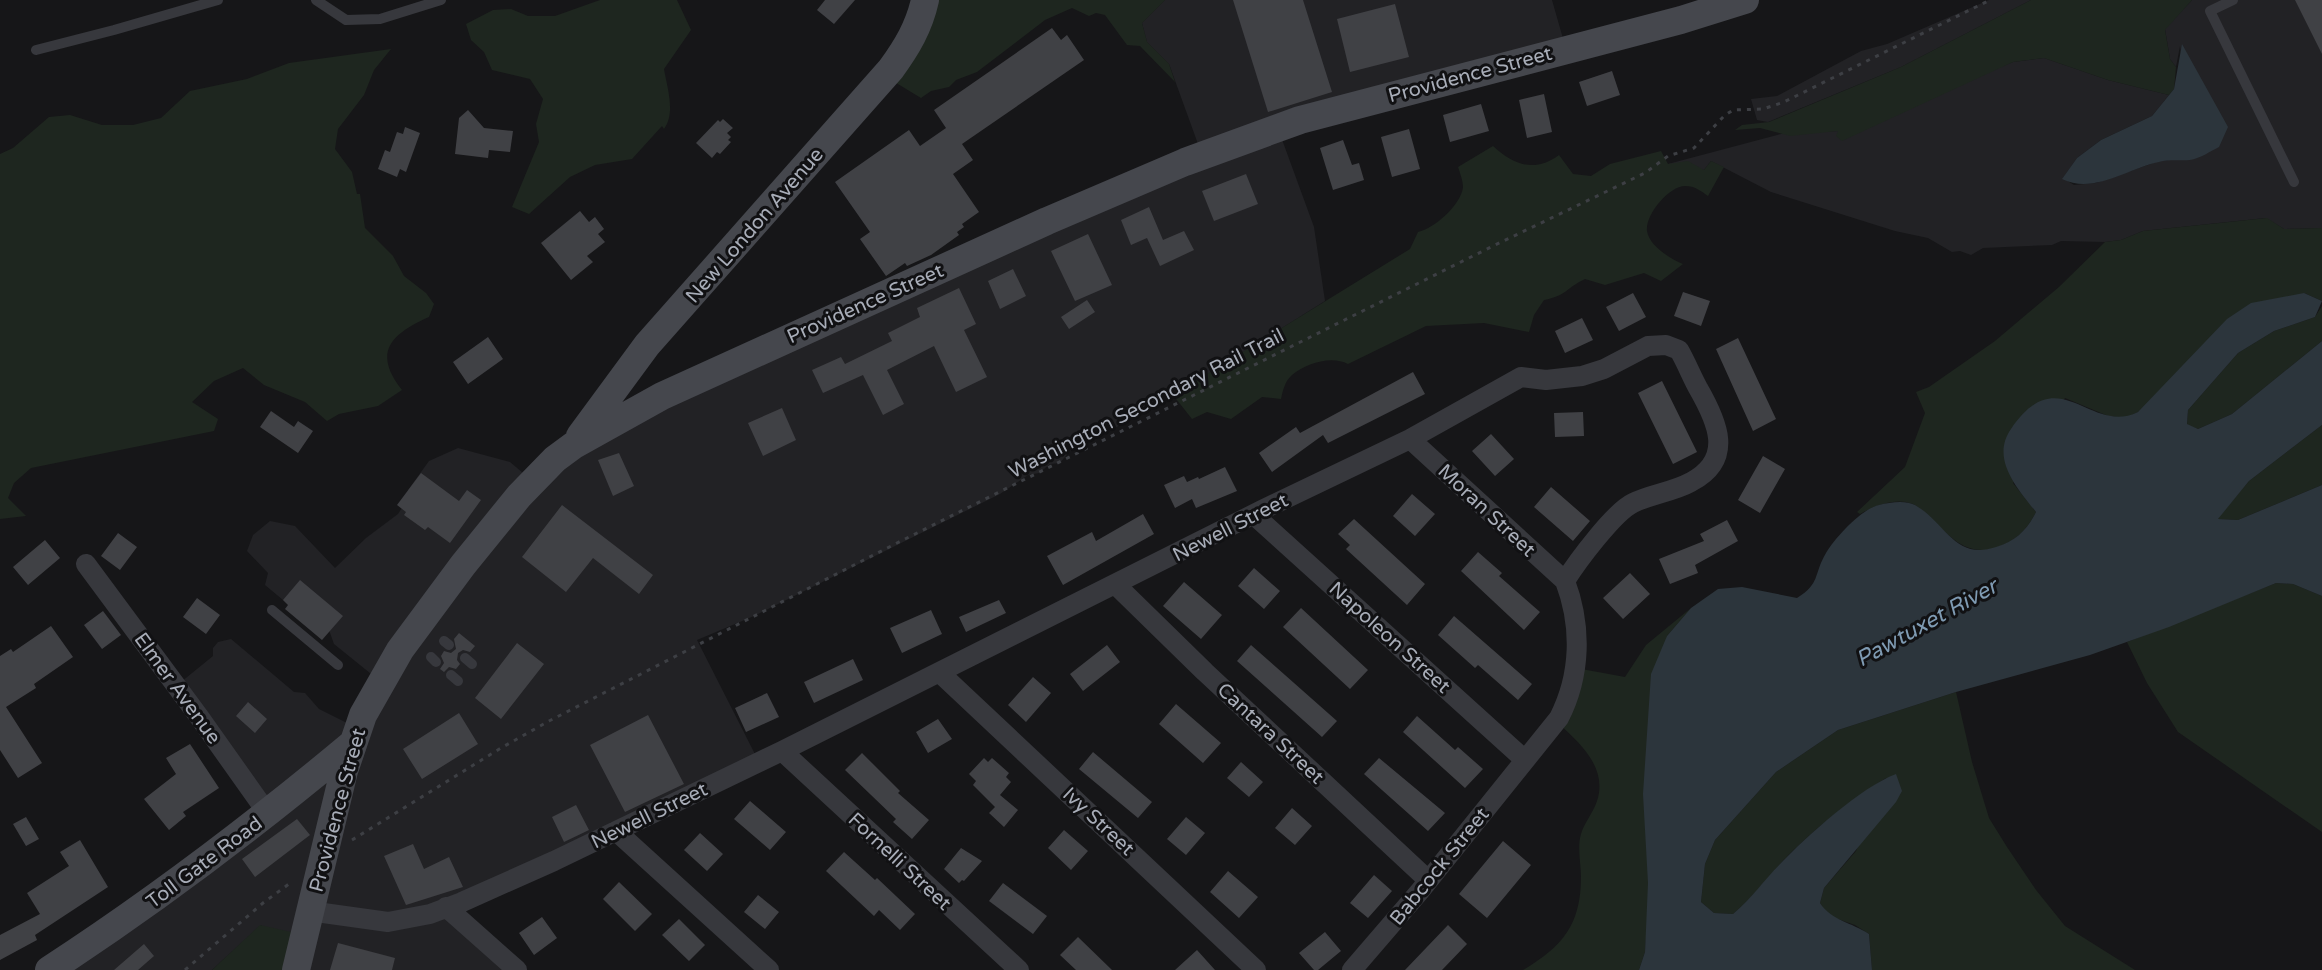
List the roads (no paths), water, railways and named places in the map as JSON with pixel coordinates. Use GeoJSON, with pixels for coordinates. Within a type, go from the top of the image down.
{"type":"FeatureCollection","features":[{"type":"Feature","properties":{"kind":"main road","name":"New London Avenue"},"geometry":{"type":"LineString","coordinates":[[574,445],[647,345],[891,69],[909,45],[925,0]]}},
{"type":"Feature","properties":{"kind":"main road","name":"Providence Street"},"geometry":{"type":"LineString","coordinates":[[296,970],[352,744],[363,715],[400,650],[463,565],[519,496],[555,459],[574,445],[673,390],[1185,162],[1300,120],[1681,20],[1745,0]]}},
{"type":"Feature","properties":{"kind":"main road","name":"Toll Gate Road"},"geometry":{"type":"LineString","coordinates":[[49,970],[131,917],[268,814],[352,744]]}},
{"type":"Feature","properties":{"kind":"street","name":"Newell Street"},"geometry":{"type":"LineString","coordinates":[[309,911],[388,922],[417,918],[446,907],[616,831],[782,751],[1410,439],[1521,377],[1546,380],[1582,376],[1604,369],[1648,346],[1666,345],[1679,350],[1712,410],[1719,441],[1716,458],[1693,481],[1630,504],[1580,557],[1565,581]]}},
{"type":"Feature","properties":{"kind":"street","name":"Moran Street"},"geometry":{"type":"LineString","coordinates":[[1410,439],[1565,581]]}},
{"type":"Feature","properties":{"kind":"street","name":"Napoleon Street"},"geometry":{"type":"LineString","coordinates":[[1254,515],[1525,760]]}},
{"type":"Feature","properties":{"kind":"street","name":"Elmer Avenue"},"geometry":{"type":"LineString","coordinates":[[86,564],[268,814]]}},
{"type":"Feature","properties":{"kind":"street"},"geometry":{"type":"LineString","coordinates":[[1525,760],[1552,730],[1570,691],[1579,641],[1574,609],[1565,581]]}},
{"type":"Feature","properties":{"kind":"street","name":"Cantara Street"},"geometry":{"type":"LineString","coordinates":[[1116,585],[1428,880]]}},
{"type":"Feature","properties":{"kind":"street","name":"Ivy Street"},"geometry":{"type":"LineString","coordinates":[[940,673],[1256,970]]}},
{"type":"Feature","properties":{"kind":"street","name":"Fornelli Street"},"geometry":{"type":"LineString","coordinates":[[782,751],[1019,970]]}},
{"type":"Feature","properties":{"kind":"street","name":"Babcock Street"},"geometry":{"type":"LineString","coordinates":[[1352,970],[1525,760]]}},
{"type":"Feature","properties":{"kind":"street"},"geometry":{"type":"LineString","coordinates":[[616,831],[769,970]]}},
{"type":"Feature","properties":{"kind":"street"},"geometry":{"type":"LineString","coordinates":[[446,907],[517,970]]}},
{"type":"Feature","properties":{"kind":"lane"},"geometry":{"type":"LineString","coordinates":[[36,50],[218,0]]}},
{"type":"Feature","properties":{"kind":"lane"},"geometry":{"type":"LineString","coordinates":[[316,0],[346,20],[380,19],[441,0]]}},
{"type":"Feature","properties":{"kind":"lane"},"geometry":{"type":"LineString","coordinates":[[2233,0],[2210,11],[2294,182]]}},
{"type":"Feature","properties":{"kind":"lane"},"geometry":{"type":"LineString","coordinates":[[272,610],[338,665]]}},
{"type":"Feature","properties":{"kind":"water"},"geometry":{"type":"Polygon","coordinates":[[[2182,44],[2228,127],[2219,147],[2201,157],[2159,162],[2099,182],[2086,184],[2062,179],[2077,158],[2101,140],[2152,116],[2174,89],[2182,44]]]}},
{"type":"Feature","properties":{"kind":"water","name":"Pawtuxet River"},"geometry":{"type":"Polygon","coordinates":[[[2304,293],[2322,301],[2315,317],[2274,331],[2238,353],[2188,410],[2187,424],[2198,429],[2232,414],[2322,341],[2322,425],[2249,481],[2218,519],[2238,520],[2322,485],[2322,596],[2293,584],[2276,583],[2169,627],[2090,655],[1956,692],[1838,730],[1776,772],[1715,840],[1705,864],[1701,902],[1714,913],[1733,914],[1820,826],[1867,790],[1896,774],[1902,791],[1896,802],[1824,888],[1820,903],[1836,918],[1869,934],[1872,970],[1639,970],[1645,952],[1648,883],[1643,794],[1651,674],[1667,636],[1691,608],[1718,589],[1742,587],[1797,598],[1813,583],[1826,553],[1842,532],[1864,512],[1883,504],[1903,502],[1915,505],[1952,538],[1970,549],[1982,550],[2009,542],[2025,529],[2036,512],[2009,473],[2004,451],[2011,429],[2028,409],[2044,400],[2060,399],[2105,415],[2121,417],[2138,412],[2227,319],[2251,303],[2304,293]]]}}]}
